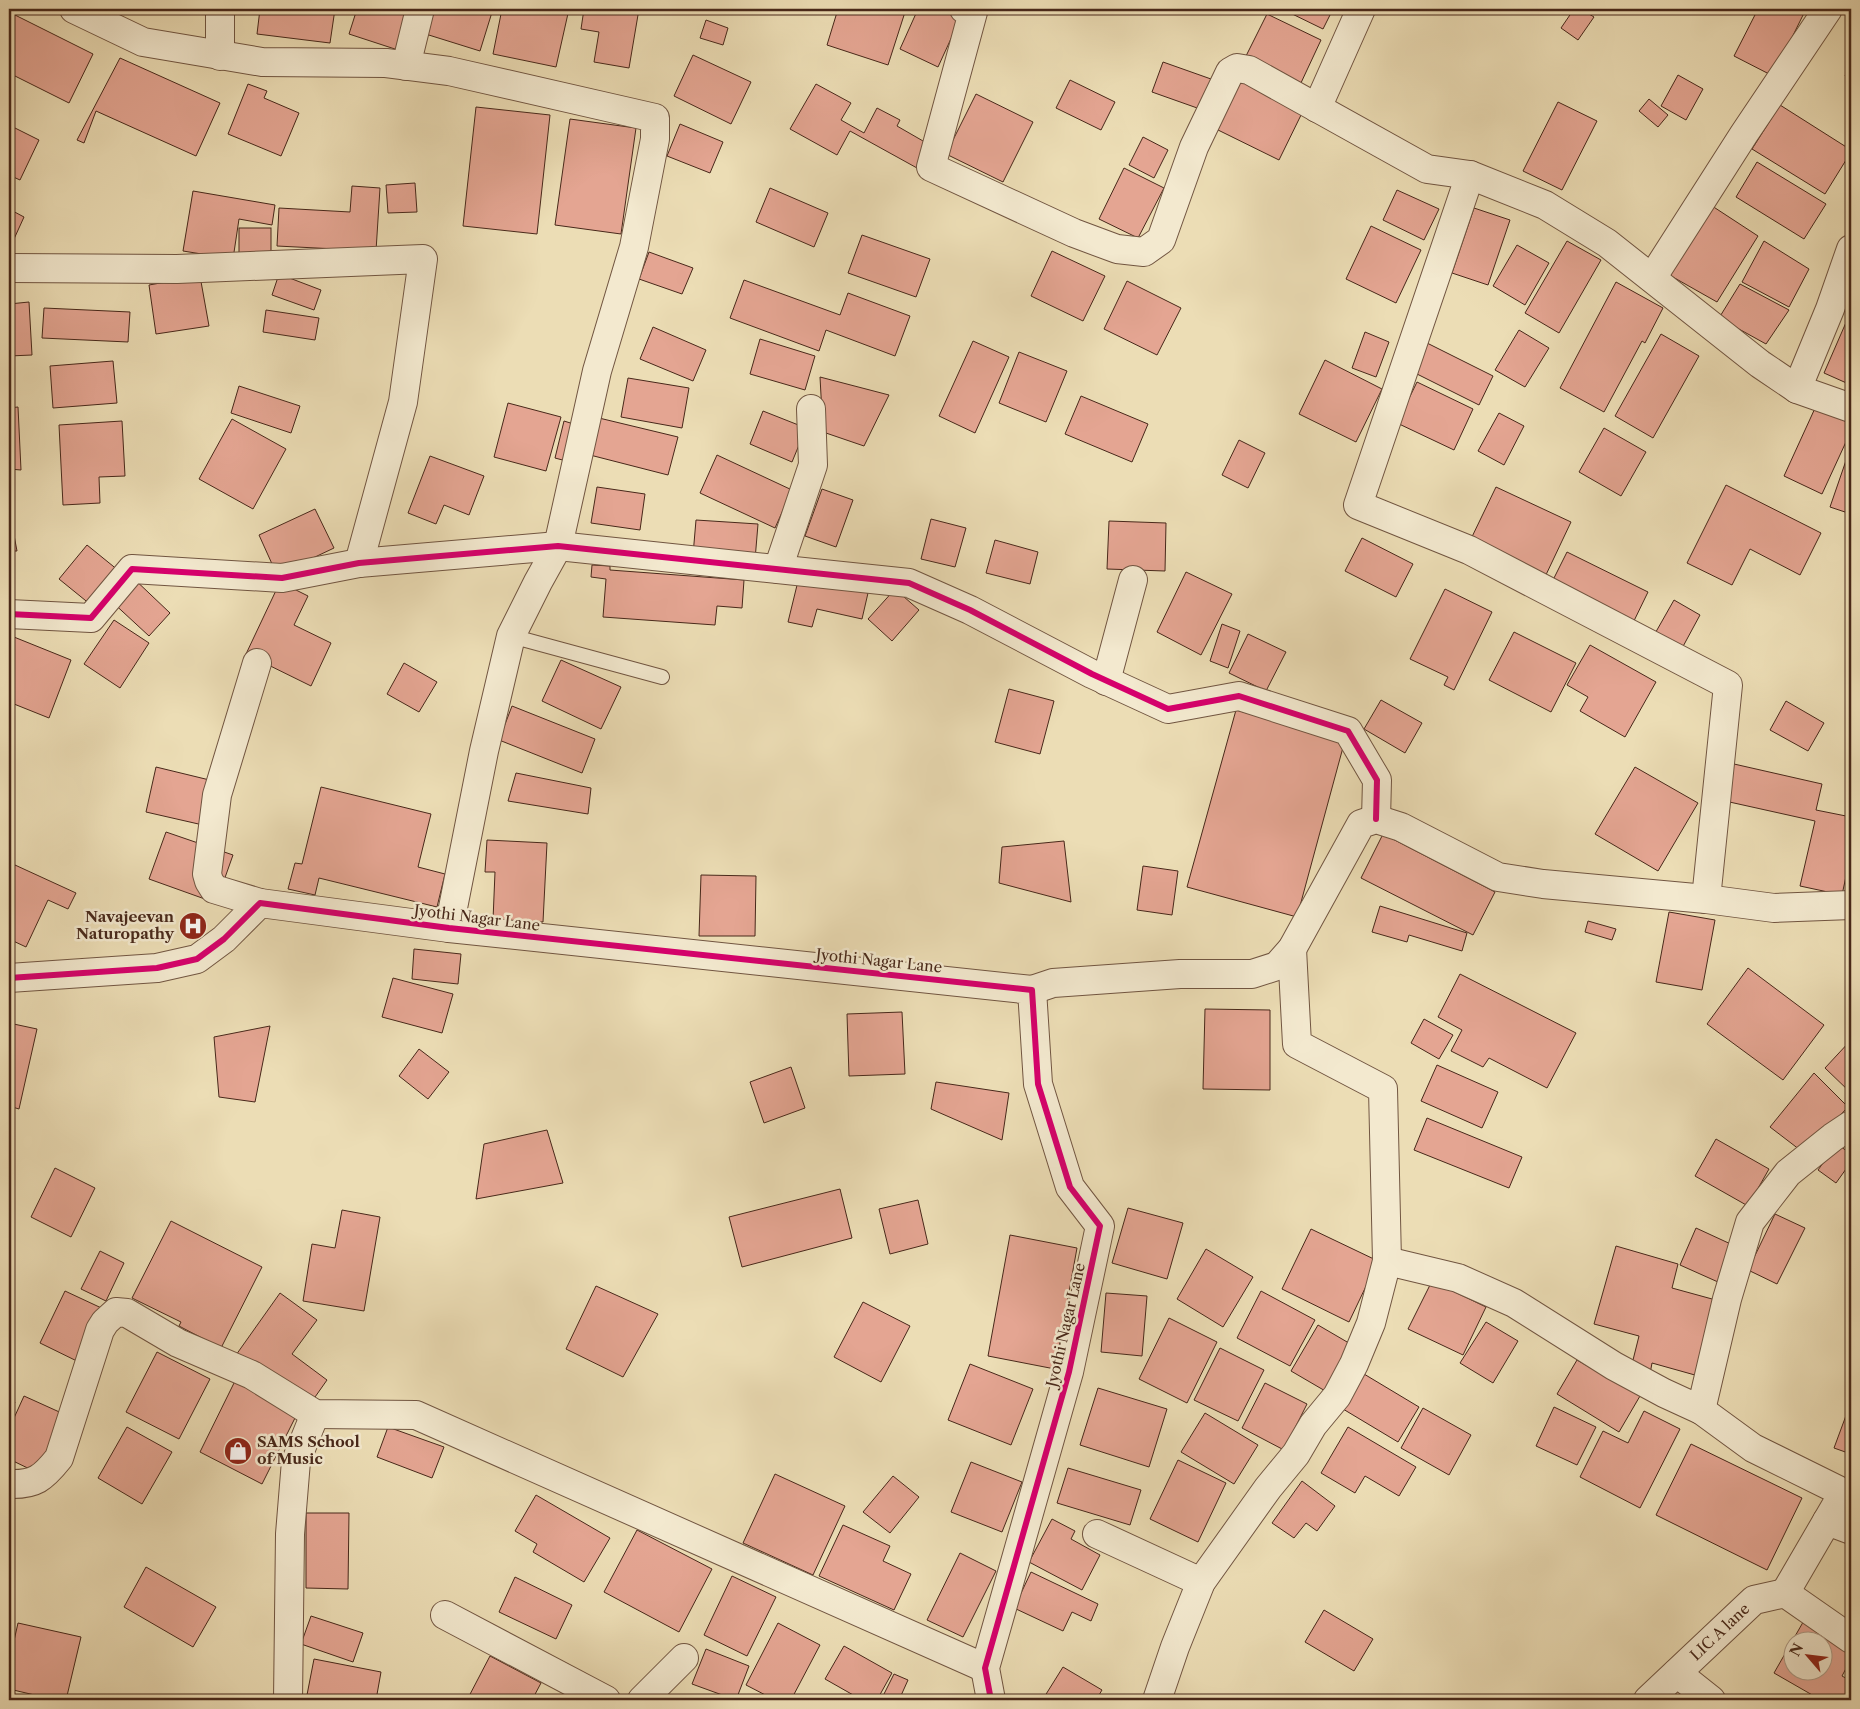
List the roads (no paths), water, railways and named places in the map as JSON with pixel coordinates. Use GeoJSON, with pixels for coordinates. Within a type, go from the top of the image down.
{"type":"FeatureCollection","features":[{"type":"Feature","properties":{"kind":"street"},"geometry":{"type":"LineString","coordinates":[[74,9],[143,42],[262,62],[386,63],[449,71],[655,118],[655,139],[634,247],[597,371],[558,546],[511,636],[484,751],[448,928]]}},
{"type":"Feature","properties":{"kind":"street"},"geometry":{"type":"LineString","coordinates":[[220,9],[220,56]]}},
{"type":"Feature","properties":{"kind":"street"},"geometry":{"type":"LineString","coordinates":[[406,66],[420,9]]}},
{"type":"Feature","properties":{"kind":"street"},"geometry":{"type":"LineString","coordinates":[[964,9],[974,12],[931,167],[1074,233],[1117,249],[1144,252],[1161,240],[1194,147],[1230,72],[1237,68],[1249,70],[1427,170],[1470,175],[1545,204],[1607,243],[1760,364],[1798,389],[1851,408]]}},
{"type":"Feature","properties":{"kind":"street"},"geometry":{"type":"LineString","coordinates":[[1318,108],[1361,9]]}},
{"type":"Feature","properties":{"kind":"street"},"geometry":{"type":"LineString","coordinates":[[1652,278],[1744,134],[1828,9]]}},
{"type":"Feature","properties":{"kind":"street"},"geometry":{"type":"LineString","coordinates":[[1470,175],[1358,505],[1469,550],[1728,686],[1706,899]]}},
{"type":"Feature","properties":{"kind":"street"},"geometry":{"type":"LineString","coordinates":[[1798,389],[1830,309],[1851,249]]}},
{"type":"Feature","properties":{"kind":"street"},"geometry":{"type":"LineString","coordinates":[[9,268],[177,269],[423,259],[403,402],[359,563]]}},
{"type":"Feature","properties":{"kind":"street"},"geometry":{"type":"LineString","coordinates":[[778,570],[813,465],[811,408]]}},
{"type":"Feature","properties":{"kind":"street"},"geometry":{"type":"LineString","coordinates":[[9,614],[91,618],[132,569],[282,578],[359,563],[558,546],[909,584],[970,610],[1106,681],[1168,709],[1239,696],[1348,731],[1377,780],[1376,819]]}},
{"type":"Feature","properties":{"kind":"street"},"geometry":{"type":"LineString","coordinates":[[1106,681],[1133,580]]}},
{"type":"Feature","properties":{"kind":"street","name":"Jyothi Nagar Lane"},"geometry":{"type":"LineString","coordinates":[[257,663],[216,795],[207,874],[209,882],[214,889],[260,903],[448,928],[1032,990],[1038,1084],[1070,1187],[1100,1226],[1069,1372],[984,1668],[991,1700]]}},
{"type":"Feature","properties":{"kind":"street"},"geometry":{"type":"LineString","coordinates":[[1032,990],[1053,983],[1180,974],[1252,974],[1277,966],[1292,949],[1361,824],[1376,819],[1401,827],[1498,877],[1544,884],[1706,899],[1774,908],[1851,905]]}},
{"type":"Feature","properties":{"kind":"street"},"geometry":{"type":"LineString","coordinates":[[9,978],[157,968],[197,959],[224,939],[260,903]]}},
{"type":"Feature","properties":{"kind":"street"},"geometry":{"type":"LineString","coordinates":[[1157,1700],[1175,1647],[1201,1582],[1268,1488],[1296,1454],[1313,1425],[1337,1396],[1354,1364],[1371,1323],[1386,1261],[1383,1089],[1297,1044],[1292,949]]}},
{"type":"Feature","properties":{"kind":"street"},"geometry":{"type":"LineString","coordinates":[[1701,1410],[1727,1299],[1750,1222],[1788,1173],[1851,1125]]}},
{"type":"Feature","properties":{"kind":"street"},"geometry":{"type":"LineString","coordinates":[[1386,1261],[1458,1278],[1514,1303],[1614,1366],[1664,1393],[1701,1410],[1753,1448],[1838,1490],[1839,1525],[1785,1593],[1851,1639]]}},
{"type":"Feature","properties":{"kind":"street"},"geometry":{"type":"LineString","coordinates":[[9,1484],[24,1484],[36,1481],[50,1470],[59,1458],[100,1330],[105,1322],[116,1312],[127,1312],[178,1344],[252,1375],[315,1414],[416,1415],[984,1668]]}},
{"type":"Feature","properties":{"kind":"street"},"geometry":{"type":"LineString","coordinates":[[288,1700],[290,1534],[296,1461],[315,1414]]}},
{"type":"Feature","properties":{"kind":"street"},"geometry":{"type":"LineString","coordinates":[[1097,1534],[1201,1582]]}},
{"type":"Feature","properties":{"kind":"street","name":"LIC A lane"},"geometry":{"type":"LineString","coordinates":[[1648,1700],[1754,1600],[1785,1593]]}},
{"type":"Feature","properties":{"kind":"street"},"geometry":{"type":"LineString","coordinates":[[445,1615],[606,1700]]}},
{"type":"Feature","properties":{"kind":"street"},"geometry":{"type":"LineString","coordinates":[[642,1700],[684,1658]]}},
{"type":"Feature","properties":{"kind":"street"},"geometry":{"type":"LineString","coordinates":[[1677,1673],[1711,1700]]}},
{"type":"Feature","properties":{"kind":"lane"},"geometry":{"type":"LineString","coordinates":[[511,636],[662,678]]}},
{"type":"Feature","properties":{"kind":"place","name":"Navajeevan Naturopathy"},"geometry":{"type":"Point","coordinates":[193,926]}},
{"type":"Feature","properties":{"kind":"place","name":"SAMS School of Music"},"geometry":{"type":"Point","coordinates":[238,1451]}}]}
